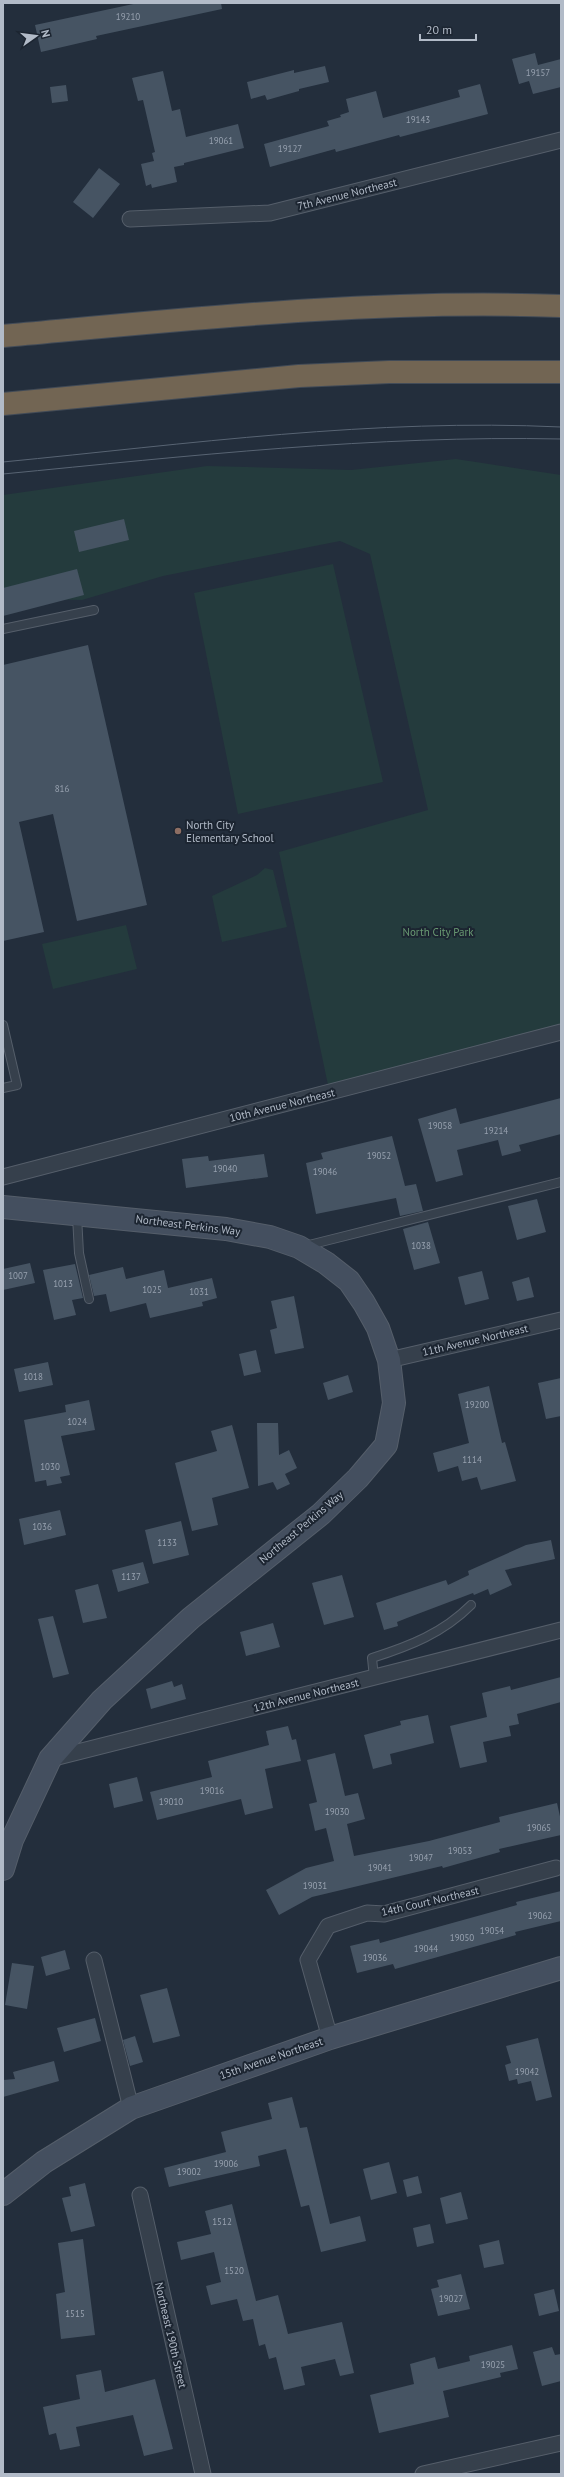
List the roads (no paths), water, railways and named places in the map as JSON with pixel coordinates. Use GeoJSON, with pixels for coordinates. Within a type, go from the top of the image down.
{"type":"FeatureCollection","features":[{"type":"Feature","properties":{"kind":"highway"},"geometry":{"type":"LineString","coordinates":[[3,336],[264,313],[370,306],[446,304],[561,306]]}},
{"type":"Feature","properties":{"kind":"highway"},"geometry":{"type":"LineString","coordinates":[[3,404],[299,376],[412,371],[561,372]]}},
{"type":"Feature","properties":{"kind":"main road","name":"Northeast Perkins Way"},"geometry":{"type":"LineString","coordinates":[[3,1207],[77,1213],[226,1229],[270,1237],[299,1248],[326,1263],[349,1281],[378,1328],[389,1360],[394,1403],[386,1445],[369,1465],[321,1514],[191,1618],[102,1700],[50,1759],[12,1840],[3,1869]]}},
{"type":"Feature","properties":{"kind":"main road","name":"15th Avenue Northeast"},"geometry":{"type":"LineString","coordinates":[[3,2194],[44,2162],[131,2108],[330,2038],[561,1968]]}},
{"type":"Feature","properties":{"kind":"street","name":"7th Avenue Northeast"},"geometry":{"type":"LineString","coordinates":[[130,219],[270,213],[561,140]]}},
{"type":"Feature","properties":{"kind":"street","name":"10th Avenue Northeast"},"geometry":{"type":"LineString","coordinates":[[3,1178],[561,1032]]}},
{"type":"Feature","properties":{"kind":"street","name":"11th Avenue Northeast"},"geometry":{"type":"LineString","coordinates":[[389,1360],[561,1320]]}},
{"type":"Feature","properties":{"kind":"street","name":"12th Avenue Northeast"},"geometry":{"type":"LineString","coordinates":[[50,1759],[561,1630]]}},
{"type":"Feature","properties":{"kind":"street","name":"14th Court Northeast"},"geometry":{"type":"LineString","coordinates":[[330,2038],[308,1960],[328,1926],[367,1913],[384,1914],[556,1868]]}},
{"type":"Feature","properties":{"kind":"street"},"geometry":{"type":"LineString","coordinates":[[94,1960],[131,2108]]}},
{"type":"Feature","properties":{"kind":"street","name":"Northeast 190th Street"},"geometry":{"type":"LineString","coordinates":[[140,2195],[203,2474]]}},
{"type":"Feature","properties":{"kind":"street"},"geometry":{"type":"LineString","coordinates":[[423,2474],[561,2443]]}},
{"type":"Feature","properties":{"kind":"lane"},"geometry":{"type":"LineString","coordinates":[[3,630],[94,610]]}},
{"type":"Feature","properties":{"kind":"lane"},"geometry":{"type":"LineString","coordinates":[[3,1025],[17,1085],[3,1088]]}},
{"type":"Feature","properties":{"kind":"lane"},"geometry":{"type":"LineString","coordinates":[[299,1248],[561,1182]]}},
{"type":"Feature","properties":{"kind":"lane"},"geometry":{"type":"LineString","coordinates":[[77,1213],[79,1253],[89,1299]]}},
{"type":"Feature","properties":{"kind":"lane"},"geometry":{"type":"LineString","coordinates":[[374,1678],[372,1658],[417,1643],[454,1622],[471,1605]]}},
{"type":"Feature","properties":{"kind":"tram line"},"geometry":{"type":"LineString","coordinates":[[3,462],[282,434],[351,429],[491,425],[561,427]]}},
{"type":"Feature","properties":{"kind":"tram line"},"geometry":{"type":"LineString","coordinates":[[3,474],[282,448],[421,440],[561,439]]}},
{"type":"Feature","properties":{"kind":"place","name":"North City Elementary School"},"geometry":{"type":"Point","coordinates":[178,831]}},
{"type":"Feature","properties":{"kind":"park label","name":"North City Park"},"geometry":{"type":"Point","coordinates":[438,932]}}]}
